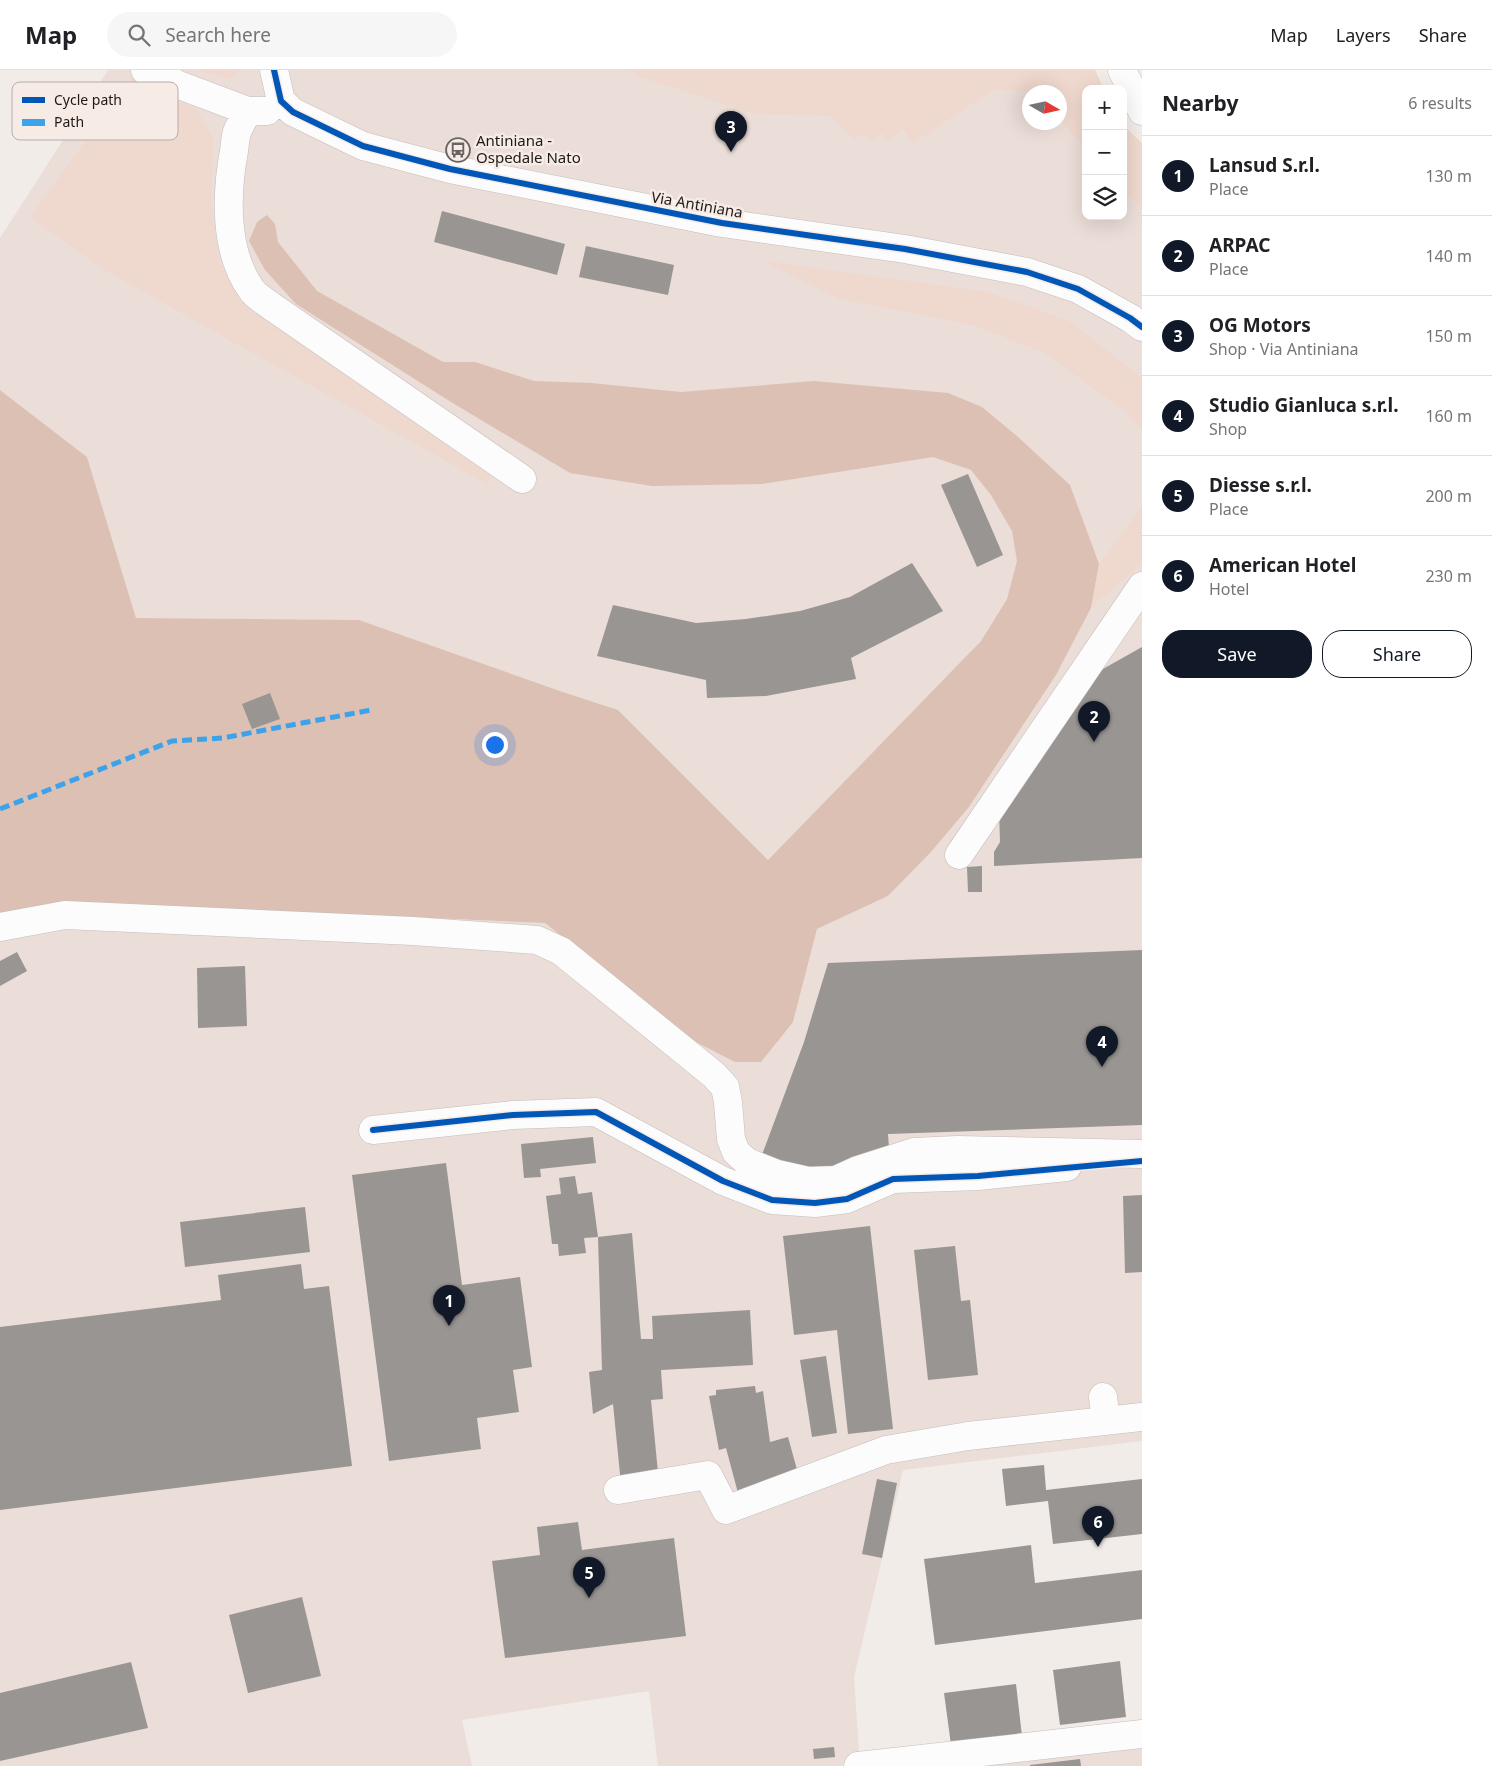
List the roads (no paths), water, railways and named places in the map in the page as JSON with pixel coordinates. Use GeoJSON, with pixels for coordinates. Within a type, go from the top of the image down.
{"type":"FeatureCollection","features":[{"type":"Feature","properties":{"kind":"street"},"geometry":{"type":"LineString","coordinates":[[145,70],[172,82]]}},
{"type":"Feature","properties":{"kind":"street","name":"Via Antiniana"},"geometry":{"type":"LineString","coordinates":[[274,70],[281,101],[293,112],[363,146],[450,169],[722,223],[904,249],[1027,272],[1078,289],[1130,318],[1142,327]]}},
{"type":"Feature","properties":{"kind":"street"},"geometry":{"type":"LineString","coordinates":[[1122,70],[1142,111]]}},
{"type":"Feature","properties":{"kind":"street"},"geometry":{"type":"LineString","coordinates":[[178,85],[248,111],[293,112]]}},
{"type":"Feature","properties":{"kind":"street"},"geometry":{"type":"LineString","coordinates":[[248,111],[237,132],[229,180],[229,214],[239,267],[251,290],[271,306],[522,479]]}},
{"type":"Feature","properties":{"kind":"street"},"geometry":{"type":"LineString","coordinates":[[959,855],[1142,586]]}},
{"type":"Feature","properties":{"kind":"street"},"geometry":{"type":"LineString","coordinates":[[0,927],[65,915],[414,931],[537,940],[561,951],[714,1075],[725,1088],[731,1139],[736,1152],[747,1162],[776,1174],[808,1181],[836,1180],[858,1170],[914,1152],[957,1150],[1142,1154]]}},
{"type":"Feature","properties":{"kind":"street"},"geometry":{"type":"LineString","coordinates":[[373,1130],[513,1115],[596,1112],[723,1181],[772,1200],[815,1202],[847,1199],[893,1179],[978,1176],[1142,1161]]}},
{"type":"Feature","properties":{"kind":"street"},"geometry":{"type":"LineString","coordinates":[[618,1490],[708,1475],[726,1510],[886,1450],[1105,1409],[1142,1417]]}},
{"type":"Feature","properties":{"kind":"street"},"geometry":{"type":"LineString","coordinates":[[858,1766],[1142,1734]]}},
{"type":"Feature","properties":{"kind":"place","name":"Antiniana - Ospedale Nato"},"geometry":{"type":"Point","coordinates":[458,150]}},
{"type":"Feature","properties":{"kind":"place","name":"OG Motors"},"geometry":{"type":"Point","coordinates":[731,152]}},
{"type":"Feature","properties":{"kind":"place","name":"ARPAC"},"geometry":{"type":"Point","coordinates":[1094,742]}},
{"type":"Feature","properties":{"kind":"place","name":"Studio Gianluca s.r.l."},"geometry":{"type":"Point","coordinates":[1102,1067]}},
{"type":"Feature","properties":{"kind":"place","name":"Lansud S.r.l."},"geometry":{"type":"Point","coordinates":[449,1326]}},
{"type":"Feature","properties":{"kind":"place","name":"American Hotel"},"geometry":{"type":"Point","coordinates":[1098,1547]}},
{"type":"Feature","properties":{"kind":"place","name":"Diesse s.r.l."},"geometry":{"type":"Point","coordinates":[589,1598]}}]}
